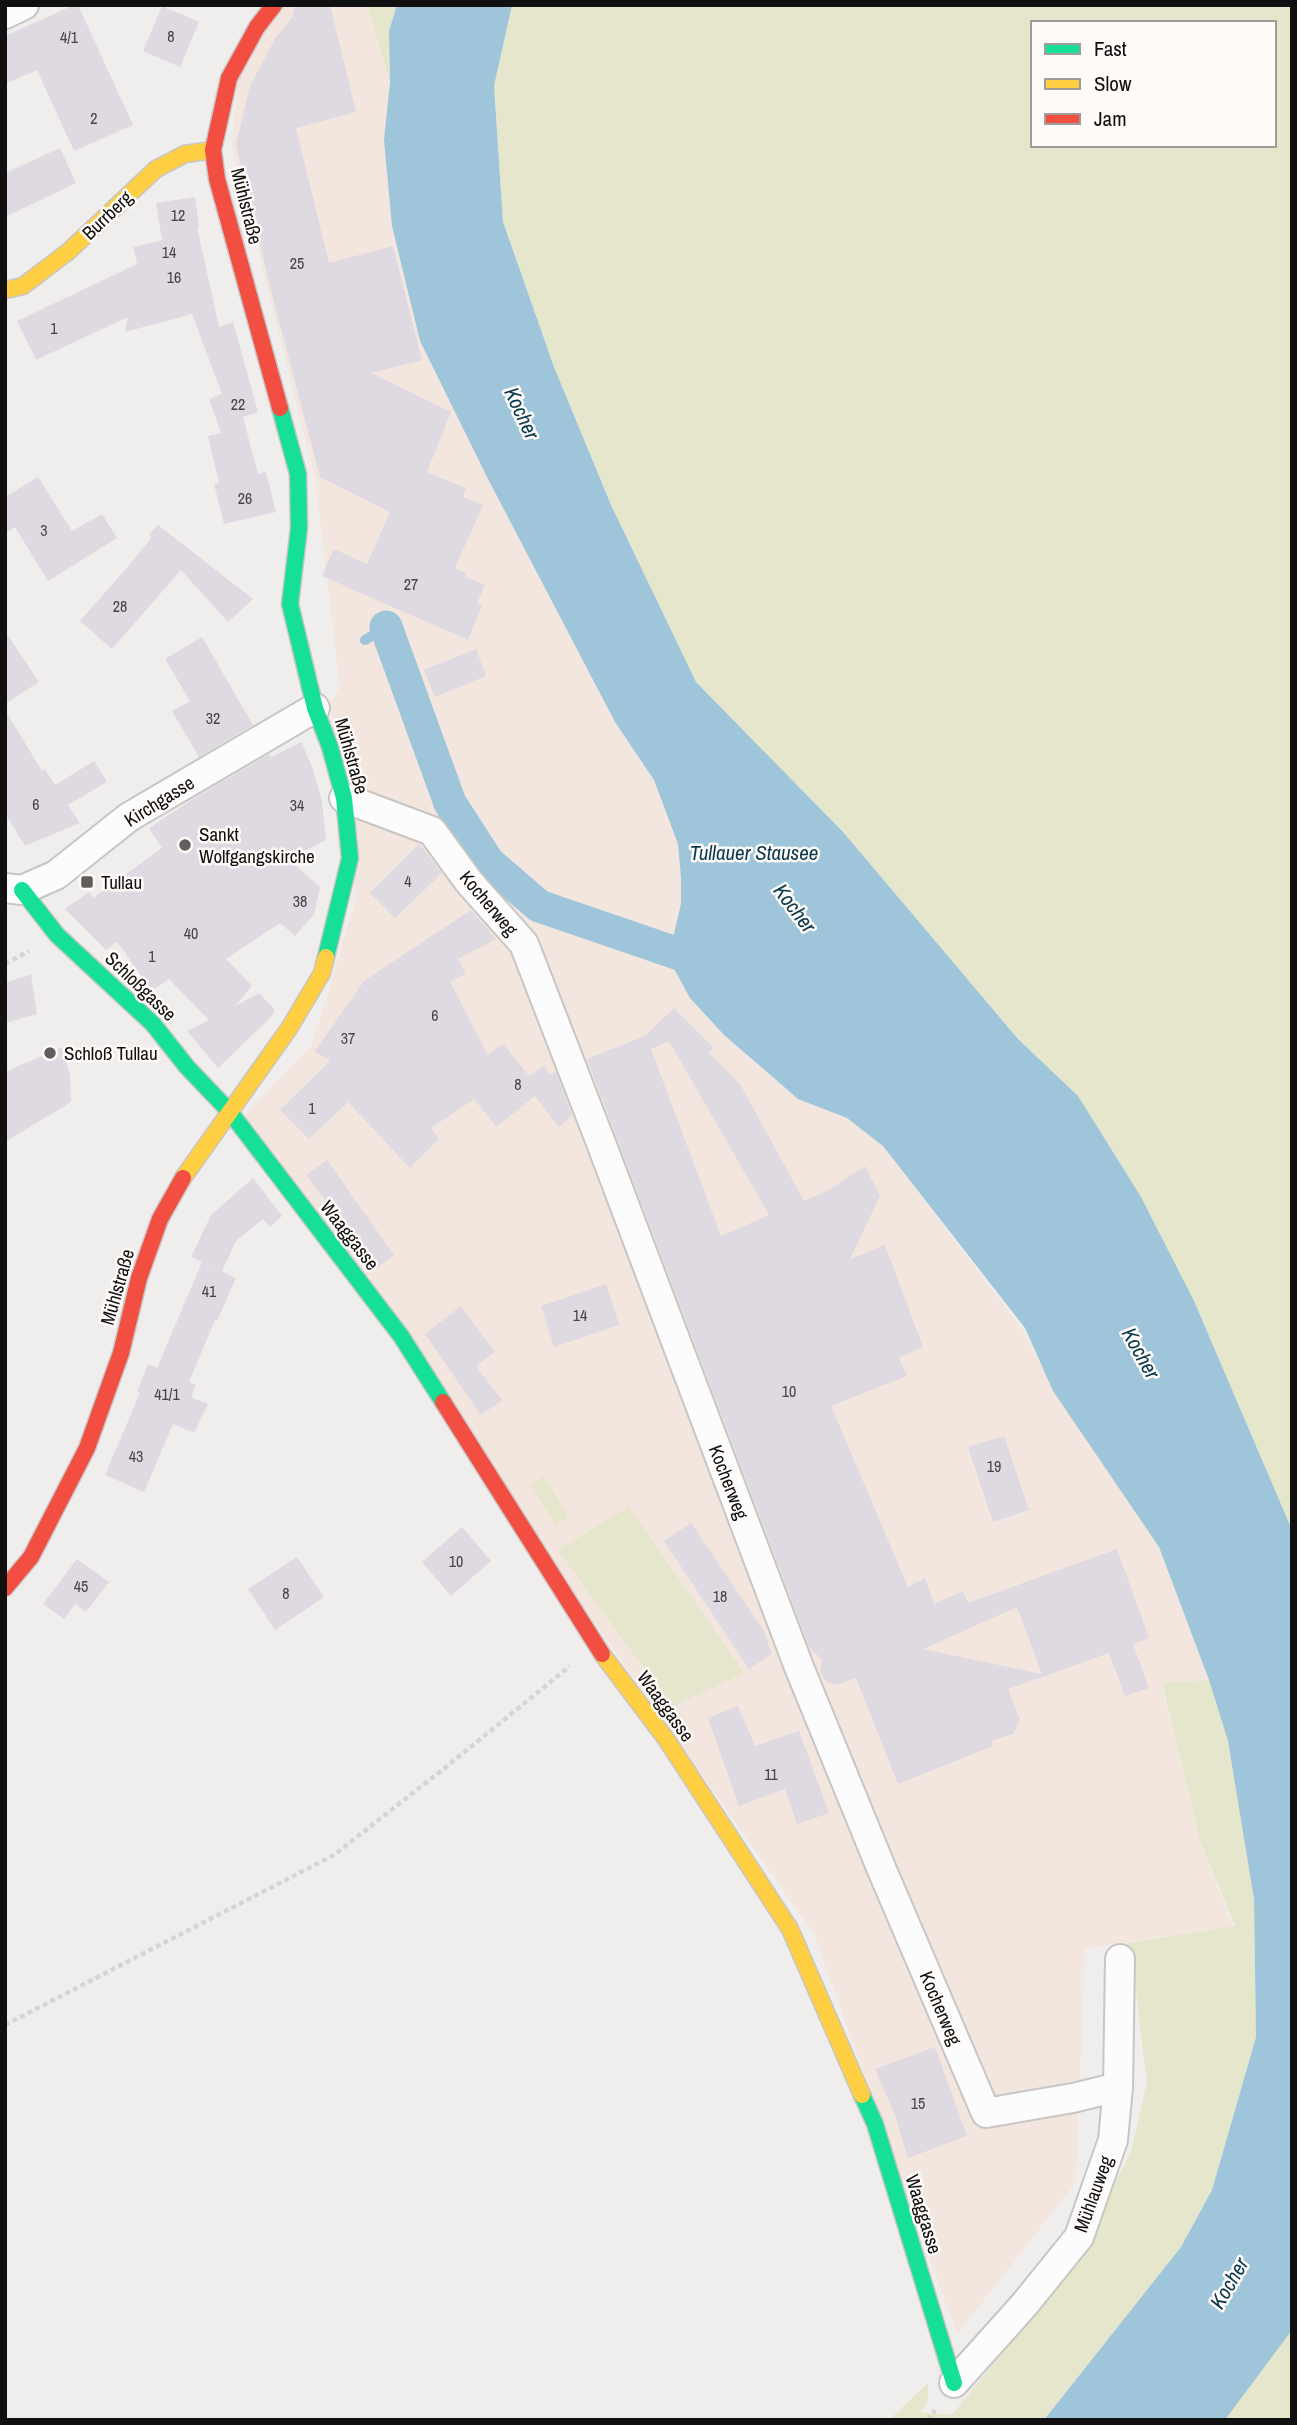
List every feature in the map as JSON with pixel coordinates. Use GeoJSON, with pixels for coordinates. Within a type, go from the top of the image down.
{"type":"FeatureCollection","features":[{"type":"Feature","properties":{"kind":"street"},"geometry":{"type":"LineString","coordinates":[[5,14],[24,5]]}},
{"type":"Feature","properties":{"kind":"street","name":"Mühlstraße"},"geometry":{"type":"LineString","coordinates":[[5,1588],[31,1557],[87,1448],[121,1353],[139,1278],[160,1219],[189,1168],[290,1027],[322,973],[349,858],[344,798],[330,747],[315,708],[290,604],[299,528],[298,474],[217,179],[213,150],[229,78],[257,27],[274,5]]}},
{"type":"Feature","properties":{"kind":"street","name":"Burrberg"},"geometry":{"type":"LineString","coordinates":[[5,290],[23,286],[69,251],[156,169],[185,154],[213,150]]}},
{"type":"Feature","properties":{"kind":"street","name":"Kirchgasse"},"geometry":{"type":"LineString","coordinates":[[14,889],[57,876],[129,817],[315,708]]}},
{"type":"Feature","properties":{"kind":"street","name":"Kocherweg"},"geometry":{"type":"LineString","coordinates":[[344,798],[432,831],[469,882],[524,944],[804,1679],[986,2113],[1118,2087]]}},
{"type":"Feature","properties":{"kind":"street","name":"Schloßgasse"},"geometry":{"type":"LineString","coordinates":[[14,889],[57,935],[153,1024],[187,1067],[230,1112]]}},
{"type":"Feature","properties":{"kind":"street","name":"Waaggasse"},"geometry":{"type":"LineString","coordinates":[[230,1112],[401,1336],[524,1527],[595,1645],[666,1740],[790,1929],[875,2123],[954,2383]]}},
{"type":"Feature","properties":{"kind":"street","name":"Mühlauweg"},"geometry":{"type":"LineString","coordinates":[[954,2383],[1024,2305],[1079,2237],[1113,2140],[1118,2087],[1120,1959]]}},
{"type":"Feature","properties":{"kind":"path"},"geometry":{"type":"LineString","coordinates":[[5,2025],[334,1855],[595,1645]]}},
{"type":"Feature","properties":{"kind":"shaded area"},"geometry":{"type":"Polygon","coordinates":[[[283,5],[367,5],[390,82],[384,140],[420,341],[488,479],[615,722],[654,780],[678,844],[681,904],[672,942],[672,965],[690,998],[724,1035],[798,1099],[847,1118],[883,1146],[1023,1330],[1054,1391],[1159,1547],[1209,1680],[1161,1683],[1200,1842],[1233,1926],[1085,1949],[1076,2182],[957,2335],[814,1934],[240,1120],[312,1044],[356,899],[330,704],[340,687],[315,478],[232,145],[239,69],[283,5]]]}},
{"type":"Feature","properties":{"kind":"green space"},"geometry":{"type":"Polygon","coordinates":[[[367,5],[397,5],[389,31],[390,82],[367,5]]]}},
{"type":"Feature","properties":{"kind":"green space"},"geometry":{"type":"Polygon","coordinates":[[[512,5],[1292,5],[1292,1530],[1194,1301],[1078,1096],[1018,1039],[843,832],[696,682],[611,505],[554,367],[503,222],[494,86],[512,5]]]}},
{"type":"Feature","properties":{"kind":"green space"},"geometry":{"type":"Polygon","coordinates":[[[544,1476],[568,1517],[555,1525],[531,1484],[544,1476]]]}},
{"type":"Feature","properties":{"kind":"green space"},"geometry":{"type":"Polygon","coordinates":[[[629,1507],[744,1673],[672,1707],[558,1550],[629,1507]]]}},
{"type":"Feature","properties":{"kind":"green space"},"geometry":{"type":"Polygon","coordinates":[[[1209,1680],[1228,1741],[1254,1899],[1256,2037],[1212,2190],[1181,2247],[1044,2420],[889,2420],[928,2383],[928,2401],[921,2412],[952,2415],[1071,2269],[1131,2152],[1147,2082],[1132,1960],[1127,1943],[1235,1926],[1200,1841],[1162,1683],[1209,1680]]]}},
{"type":"Feature","properties":{"kind":"green space"},"geometry":{"type":"Polygon","coordinates":[[[1292,2194],[1292,2420],[1186,2420],[1292,2194]]]}},
{"type":"Feature","properties":{"kind":"water"},"geometry":{"type":"Polygon","coordinates":[[[397,5],[512,5],[494,86],[503,222],[554,367],[611,505],[696,682],[843,832],[1018,1039],[1078,1096],[1141,1197],[1194,1301],[1292,1530],[1292,2330],[1225,2420],[1044,2420],[1181,2247],[1212,2190],[1256,2037],[1254,1899],[1228,1741],[1209,1680],[1159,1547],[1053,1391],[1025,1328],[883,1146],[847,1118],[798,1099],[724,1035],[690,998],[672,965],[672,942],[681,904],[678,844],[654,780],[615,722],[488,479],[420,341],[392,226],[384,140],[390,82],[389,31],[397,5]]]}},
{"type":"Feature","properties":{"kind":"building"},"geometry":{"type":"Polygon","coordinates":[[[78,5],[133,125],[74,151],[37,70],[5,84],[5,36],[78,5]]]}},
{"type":"Feature","properties":{"kind":"building"},"geometry":{"type":"Polygon","coordinates":[[[295,5],[330,5],[356,112],[296,128],[329,263],[393,246],[422,360],[371,373],[451,412],[427,472],[466,488],[463,497],[483,505],[455,568],[467,574],[466,577],[485,585],[477,603],[482,606],[468,640],[322,576],[334,549],[367,564],[390,512],[320,477],[236,145],[250,86],[275,39],[292,18],[295,5]]]}},
{"type":"Feature","properties":{"kind":"building"},"geometry":{"type":"Polygon","coordinates":[[[162,6],[199,22],[180,67],[143,51],[162,6]]]}},
{"type":"Feature","properties":{"kind":"building"},"geometry":{"type":"Polygon","coordinates":[[[60,148],[76,183],[5,217],[5,173],[60,148]]]}},
{"type":"Feature","properties":{"kind":"building"},"geometry":{"type":"Polygon","coordinates":[[[195,197],[197,227],[219,327],[233,322],[258,412],[243,417],[258,474],[266,472],[276,512],[224,524],[214,484],[219,483],[208,436],[221,433],[209,399],[222,394],[192,314],[125,332],[128,317],[36,360],[17,321],[137,264],[133,247],[162,240],[156,203],[195,197]]]}},
{"type":"Feature","properties":{"kind":"building"},"geometry":{"type":"Polygon","coordinates":[[[38,477],[72,531],[102,514],[117,538],[48,581],[15,527],[5,533],[5,497],[38,477]]]}},
{"type":"Feature","properties":{"kind":"building"},"geometry":{"type":"Polygon","coordinates":[[[158,525],[253,599],[228,622],[181,570],[112,649],[80,621],[131,563],[158,525]]]}},
{"type":"Feature","properties":{"kind":"building"},"geometry":{"type":"Polygon","coordinates":[[[5,631],[39,682],[5,704],[5,631]]]}},
{"type":"Feature","properties":{"kind":"building"},"geometry":{"type":"Polygon","coordinates":[[[202,637],[253,725],[199,757],[172,711],[190,701],[165,659],[202,637]]]}},
{"type":"Feature","properties":{"kind":"building"},"geometry":{"type":"Polygon","coordinates":[[[476,649],[486,676],[435,697],[424,670],[476,649]]]}},
{"type":"Feature","properties":{"kind":"building"},"geometry":{"type":"Polygon","coordinates":[[[5,710],[42,771],[45,769],[55,785],[94,761],[107,782],[68,805],[80,823],[25,846],[5,813],[5,710]]]}},
{"type":"Feature","properties":{"kind":"building"},"geometry":{"type":"Polygon","coordinates":[[[301,742],[313,769],[322,802],[326,840],[288,859],[320,887],[314,914],[295,936],[280,923],[226,959],[252,986],[235,1006],[259,993],[275,1010],[218,1068],[187,1031],[209,1020],[169,979],[152,991],[117,942],[106,950],[65,909],[89,892],[93,898],[162,848],[149,828],[269,754],[271,757],[301,742]]]}},
{"type":"Feature","properties":{"kind":"building"},"geometry":{"type":"Polygon","coordinates":[[[419,844],[442,873],[395,918],[370,893],[419,844]]]}},
{"type":"Feature","properties":{"kind":"building"},"geometry":{"type":"Polygon","coordinates":[[[471,910],[496,939],[458,959],[466,974],[450,982],[488,1055],[503,1044],[529,1076],[543,1066],[550,1074],[556,1072],[572,1115],[559,1127],[535,1096],[496,1127],[474,1099],[431,1128],[439,1139],[410,1168],[348,1102],[309,1139],[280,1110],[330,1061],[315,1051],[364,981],[471,910]]]}},
{"type":"Feature","properties":{"kind":"building"},"geometry":{"type":"Polygon","coordinates":[[[31,974],[37,1014],[5,1023],[5,983],[31,974]]]}},
{"type":"Feature","properties":{"kind":"building"},"geometry":{"type":"Polygon","coordinates":[[[674,1008],[714,1048],[709,1053],[740,1084],[804,1201],[829,1190],[865,1166],[880,1196],[850,1259],[885,1245],[923,1347],[899,1358],[907,1376],[831,1406],[908,1587],[925,1578],[934,1604],[963,1591],[968,1603],[1117,1549],[1149,1638],[1133,1644],[1149,1688],[1125,1696],[1109,1653],[1008,1689],[1020,1720],[1013,1734],[991,1741],[993,1746],[898,1784],[856,1678],[836,1685],[829,1683],[820,1672],[822,1659],[810,1649],[587,1059],[645,1036],[674,1008]],[[669,1041],[651,1049],[721,1236],[769,1215],[669,1041]],[[1017,1607],[923,1649],[1042,1674],[1017,1607]]]}},
{"type":"Feature","properties":{"kind":"building","name":"Schloß Tullau"},"geometry":{"type":"Polygon","coordinates":[[[62,1047],[70,1075],[71,1102],[5,1142],[5,1072],[62,1047]]]}},
{"type":"Feature","properties":{"kind":"building"},"geometry":{"type":"Polygon","coordinates":[[[327,1160],[394,1255],[377,1268],[306,1175],[327,1160]]]}},
{"type":"Feature","properties":{"kind":"building"},"geometry":{"type":"Polygon","coordinates":[[[253,1178],[282,1216],[270,1227],[263,1219],[236,1241],[222,1271],[191,1257],[211,1215],[253,1178]]]}},
{"type":"Feature","properties":{"kind":"building"},"geometry":{"type":"Polygon","coordinates":[[[202,1262],[236,1278],[189,1382],[196,1385],[191,1397],[208,1404],[194,1433],[173,1424],[144,1492],[105,1475],[140,1393],[137,1392],[148,1364],[157,1368],[202,1262]]]}},
{"type":"Feature","properties":{"kind":"building"},"geometry":{"type":"Polygon","coordinates":[[[606,1284],[619,1325],[554,1347],[541,1306],[606,1284]]]}},
{"type":"Feature","properties":{"kind":"building"},"geometry":{"type":"Polygon","coordinates":[[[461,1306],[495,1352],[476,1366],[502,1400],[481,1415],[425,1334],[461,1306]]]}},
{"type":"Feature","properties":{"kind":"building"},"geometry":{"type":"Polygon","coordinates":[[[1004,1436],[1029,1510],[993,1522],[968,1447],[1004,1436]]]}},
{"type":"Feature","properties":{"kind":"building"},"geometry":{"type":"Polygon","coordinates":[[[691,1523],[764,1631],[772,1654],[749,1669],[664,1541],[691,1523]]]}},
{"type":"Feature","properties":{"kind":"building"},"geometry":{"type":"Polygon","coordinates":[[[462,1527],[491,1561],[451,1596],[422,1562],[462,1527]]]}},
{"type":"Feature","properties":{"kind":"building"},"geometry":{"type":"Polygon","coordinates":[[[297,1557],[324,1597],[275,1630],[248,1589],[297,1557]]]}},
{"type":"Feature","properties":{"kind":"building"},"geometry":{"type":"Polygon","coordinates":[[[77,1559],[109,1582],[86,1612],[75,1604],[64,1619],[43,1604],[77,1559]]]}},
{"type":"Feature","properties":{"kind":"building"},"geometry":{"type":"Polygon","coordinates":[[[738,1706],[755,1746],[799,1731],[829,1813],[797,1824],[785,1789],[739,1806],[708,1718],[738,1706]]]}},
{"type":"Feature","properties":{"kind":"building"},"geometry":{"type":"Polygon","coordinates":[[[935,2047],[967,2136],[908,2158],[895,2115],[875,2069],[935,2047]]]}},
{"type":"Feature","properties":{"kind":"waterway"},"geometry":{"type":"LineString","coordinates":[[365,640],[386,627]]}},
{"type":"Feature","properties":{"kind":"waterway"},"geometry":{"type":"LineString","coordinates":[[386,627],[450,803],[488,862],[539,906],[717,967]]}},
{"type":"Feature","properties":{"kind":"traffic: fast"},"geometry":{"type":"LineString","coordinates":[[280,408],[298,474],[299,528],[290,604],[315,708],[330,747],[344,798],[350,858],[326,957]]}},
{"type":"Feature","properties":{"kind":"traffic: fast"},"geometry":{"type":"LineString","coordinates":[[22,890],[57,935],[153,1024],[187,1067],[230,1112],[401,1336],[443,1402]]}},
{"type":"Feature","properties":{"kind":"traffic: fast"},"geometry":{"type":"LineString","coordinates":[[862,2095],[875,2124],[954,2383]]}},
{"type":"Feature","properties":{"kind":"traffic: slow"},"geometry":{"type":"LineString","coordinates":[[5,290],[23,286],[69,251],[156,169],[185,154],[213,150]]}},
{"type":"Feature","properties":{"kind":"traffic: slow"},"geometry":{"type":"LineString","coordinates":[[183,1178],[290,1027],[322,973],[326,957]]}},
{"type":"Feature","properties":{"kind":"traffic: slow"},"geometry":{"type":"LineString","coordinates":[[602,1654],[666,1739],[790,1929],[862,2095]]}},
{"type":"Feature","properties":{"kind":"traffic: jam"},"geometry":{"type":"LineString","coordinates":[[274,5],[257,27],[229,78],[213,150],[217,179],[280,408]]}},
{"type":"Feature","properties":{"kind":"traffic: jam"},"geometry":{"type":"LineString","coordinates":[[5,1588],[31,1557],[87,1448],[121,1353],[139,1278],[160,1219],[183,1178]]}},
{"type":"Feature","properties":{"kind":"traffic: jam"},"geometry":{"type":"LineString","coordinates":[[443,1402],[602,1654]]}},
{"type":"Feature","properties":{"kind":"place","name":"Sankt Wolfgangskirche"},"geometry":{"type":"Point","coordinates":[185,845]}},
{"type":"Feature","properties":{"kind":"place","name":"Tullau"},"geometry":{"type":"Point","coordinates":[87,882]}},
{"type":"Feature","properties":{"kind":"place","name":"Schloß Tullau"},"geometry":{"type":"Point","coordinates":[50,1053]}},
{"type":"Feature","properties":{"kind":"water label","name":"Kocher"},"geometry":{"type":"Point","coordinates":[522,413]}},
{"type":"Feature","properties":{"kind":"water label","name":"Tullauer Stausee"},"geometry":{"type":"Point","coordinates":[754,852]}},
{"type":"Feature","properties":{"kind":"water label","name":"Kocher"},"geometry":{"type":"Point","coordinates":[795,908]}},
{"type":"Feature","properties":{"kind":"water label","name":"Kocher"},"geometry":{"type":"Point","coordinates":[1141,1353]}},
{"type":"Feature","properties":{"kind":"water label","name":"Kocher"},"geometry":{"type":"Point","coordinates":[1229,2283]}}]}
